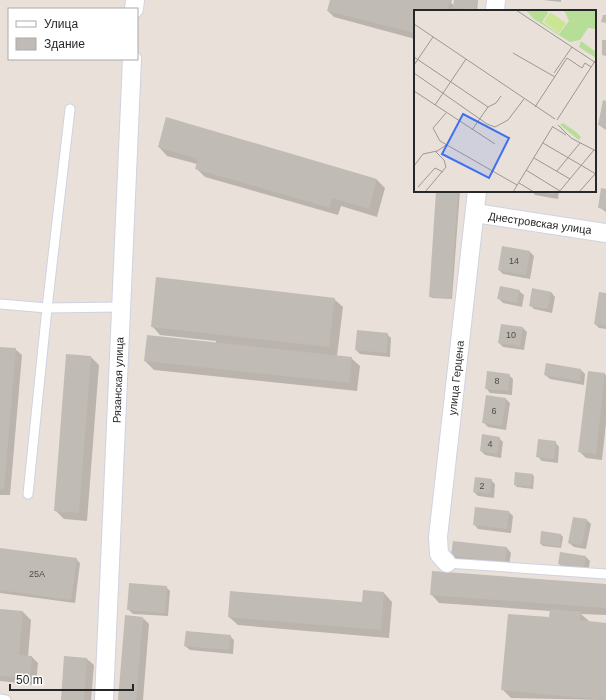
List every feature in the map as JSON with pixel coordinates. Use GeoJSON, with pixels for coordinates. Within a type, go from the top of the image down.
{"type":"FeatureCollection","features":[{"type":"Feature","properties":{"kind":"street"},"geometry":{"type":"LineString","coordinates":[[495,10],[496,0]]}},
{"type":"Feature","properties":{"kind":"street","name":"Рязанская улица"},"geometry":{"type":"LineString","coordinates":[[104,700],[132,60]]}},
{"type":"Feature","properties":{"kind":"street","name":"улица Герцена"},"geometry":{"type":"LineString","coordinates":[[447,563],[439,554],[438,537],[477,192]]}},
{"type":"Feature","properties":{"kind":"street","name":"Днестровская улица"},"geometry":{"type":"LineString","coordinates":[[475,213],[606,233]]}},
{"type":"Feature","properties":{"kind":"lane"},"geometry":{"type":"LineString","coordinates":[[28,494],[47,308],[70,108]]}},
{"type":"Feature","properties":{"kind":"lane"},"geometry":{"type":"LineString","coordinates":[[0,304],[47,308],[121,307]]}},
{"type":"Feature","properties":{"kind":"lane"},"geometry":{"type":"LineString","coordinates":[[447,563],[606,574]]}},
{"type":"Feature","properties":{"kind":"lane"},"geometry":{"type":"LineString","coordinates":[[0,699],[6,700]]}},
{"type":"Feature","properties":{"kind":"building"},"geometry":{"type":"Polygon","coordinates":[[[330,0],[450,0],[447,10],[414,10],[414,33],[327,11],[330,0]]]}},
{"type":"Feature","properties":{"kind":"building"},"geometry":{"type":"Polygon","coordinates":[[[454,0],[477,0],[476,10],[453,8],[454,0]]]}},
{"type":"Feature","properties":{"kind":"building"},"geometry":{"type":"Polygon","coordinates":[[[603,15],[606,15],[606,23],[601,22],[603,15]]]}},
{"type":"Feature","properties":{"kind":"building"},"geometry":{"type":"Polygon","coordinates":[[[602,40],[606,40],[606,56],[602,55],[602,40]]]}},
{"type":"Feature","properties":{"kind":"building"},"geometry":{"type":"Polygon","coordinates":[[[603,100],[606,101],[606,127],[598,125],[603,100]]]}},
{"type":"Feature","properties":{"kind":"building"},"geometry":{"type":"Polygon","coordinates":[[[166,117],[377,179],[369,209],[332,198],[330,208],[195,169],[198,159],[158,147],[166,117]]]}},
{"type":"Feature","properties":{"kind":"building"},"geometry":{"type":"Polygon","coordinates":[[[601,188],[606,189],[606,209],[598,208],[601,188]]]}},
{"type":"Feature","properties":{"kind":"building"},"geometry":{"type":"Polygon","coordinates":[[[436,192],[458,192],[451,298],[429,297],[436,192]]]}},
{"type":"Feature","properties":{"kind":"building"},"geometry":{"type":"Polygon","coordinates":[[[540,192],[554,192],[554,195],[540,192]]]}},
{"type":"Feature","properties":{"kind":"building"},"geometry":{"type":"Polygon","coordinates":[[[502,246],[530,251],[526,275],[498,270],[502,246]]]}},
{"type":"Feature","properties":{"kind":"building"},"geometry":{"type":"Polygon","coordinates":[[[156,277],[335,298],[329,347],[151,327],[156,277]]]}},
{"type":"Feature","properties":{"kind":"building"},"geometry":{"type":"Polygon","coordinates":[[[500,286],[520,290],[517,303],[497,299],[500,286]]]}},
{"type":"Feature","properties":{"kind":"building"},"geometry":{"type":"Polygon","coordinates":[[[532,288],[551,292],[548,309],[529,306],[532,288]]]}},
{"type":"Feature","properties":{"kind":"building"},"geometry":{"type":"Polygon","coordinates":[[[599,292],[606,293],[606,326],[594,324],[599,292]]]}},
{"type":"Feature","properties":{"kind":"building"},"geometry":{"type":"Polygon","coordinates":[[[501,324],[523,327],[520,346],[498,343],[501,324]]]}},
{"type":"Feature","properties":{"kind":"building"},"geometry":{"type":"Polygon","coordinates":[[[357,330],[388,333],[386,353],[355,350],[357,330]]]}},
{"type":"Feature","properties":{"kind":"building"},"geometry":{"type":"Polygon","coordinates":[[[147,335],[352,357],[349,383],[144,361],[147,335]]]}},
{"type":"Feature","properties":{"kind":"building"},"geometry":{"type":"Polygon","coordinates":[[[0,347],[16,348],[4,489],[0,489],[0,347]]]}},
{"type":"Feature","properties":{"kind":"building"},"geometry":{"type":"Polygon","coordinates":[[[66,354],[91,356],[79,513],[54,511],[66,354]]]}},
{"type":"Feature","properties":{"kind":"building"},"geometry":{"type":"Polygon","coordinates":[[[546,363],[581,369],[580,381],[544,375],[546,363]]]}},
{"type":"Feature","properties":{"kind":"building"},"geometry":{"type":"Polygon","coordinates":[[[487,371],[510,374],[508,391],[485,389],[487,371]]]}},
{"type":"Feature","properties":{"kind":"building"},"geometry":{"type":"Polygon","coordinates":[[[588,371],[605,373],[596,454],[578,452],[588,371]]]}},
{"type":"Feature","properties":{"kind":"building"},"geometry":{"type":"Polygon","coordinates":[[[486,395],[506,398],[502,426],[482,423],[486,395]]]}},
{"type":"Feature","properties":{"kind":"building"},"geometry":{"type":"Polygon","coordinates":[[[482,434],[500,437],[497,454],[480,451],[482,434]]]}},
{"type":"Feature","properties":{"kind":"building"},"geometry":{"type":"Polygon","coordinates":[[[538,439],[556,441],[554,459],[536,457],[538,439]]]}},
{"type":"Feature","properties":{"kind":"building"},"geometry":{"type":"Polygon","coordinates":[[[515,472],[533,474],[531,487],[514,485],[515,472]]]}},
{"type":"Feature","properties":{"kind":"building"},"geometry":{"type":"Polygon","coordinates":[[[475,477],[492,479],[490,494],[473,492],[475,477]]]}},
{"type":"Feature","properties":{"kind":"building"},"geometry":{"type":"Polygon","coordinates":[[[475,507],[509,511],[507,529],[473,525],[475,507]]]}},
{"type":"Feature","properties":{"kind":"building"},"geometry":{"type":"Polygon","coordinates":[[[573,517],[587,519],[582,545],[568,543],[573,517]]]}},
{"type":"Feature","properties":{"kind":"building"},"geometry":{"type":"Polygon","coordinates":[[[541,531],[561,534],[560,547],[540,544],[541,531]]]}},
{"type":"Feature","properties":{"kind":"building"},"geometry":{"type":"Polygon","coordinates":[[[453,541],[507,547],[505,562],[451,556],[453,541]]]}},
{"type":"Feature","properties":{"kind":"building"},"geometry":{"type":"Polygon","coordinates":[[[0,548],[77,558],[71,600],[0,590],[0,548]]]}},
{"type":"Feature","properties":{"kind":"building"},"geometry":{"type":"Polygon","coordinates":[[[560,552],[586,556],[584,568],[558,564],[560,552]]]}},
{"type":"Feature","properties":{"kind":"building"},"geometry":{"type":"Polygon","coordinates":[[[432,571],[606,584],[606,608],[430,595],[432,571]]]}},
{"type":"Feature","properties":{"kind":"building"},"geometry":{"type":"Polygon","coordinates":[[[129,583],[167,586],[165,613],[127,610],[129,583]]]}},
{"type":"Feature","properties":{"kind":"building"},"geometry":{"type":"Polygon","coordinates":[[[363,590],[384,592],[381,630],[228,617],[230,591],[362,602],[363,590]]]}},
{"type":"Feature","properties":{"kind":"building"},"geometry":{"type":"Polygon","coordinates":[[[0,609],[23,611],[19,655],[32,656],[30,679],[0,676],[0,609]]]}},
{"type":"Feature","properties":{"kind":"building"},"geometry":{"type":"Polygon","coordinates":[[[550,609],[581,612],[580,620],[606,623],[606,700],[501,690],[508,614],[549,617],[550,609]]]}},
{"type":"Feature","properties":{"kind":"building"},"geometry":{"type":"Polygon","coordinates":[[[125,615],[143,617],[136,700],[118,700],[125,615]]]}},
{"type":"Feature","properties":{"kind":"building"},"geometry":{"type":"Polygon","coordinates":[[[186,631],[231,635],[229,650],[184,646],[186,631]]]}},
{"type":"Feature","properties":{"kind":"building"},"geometry":{"type":"Polygon","coordinates":[[[64,656],[87,658],[84,700],[61,700],[64,656]]]}}]}
